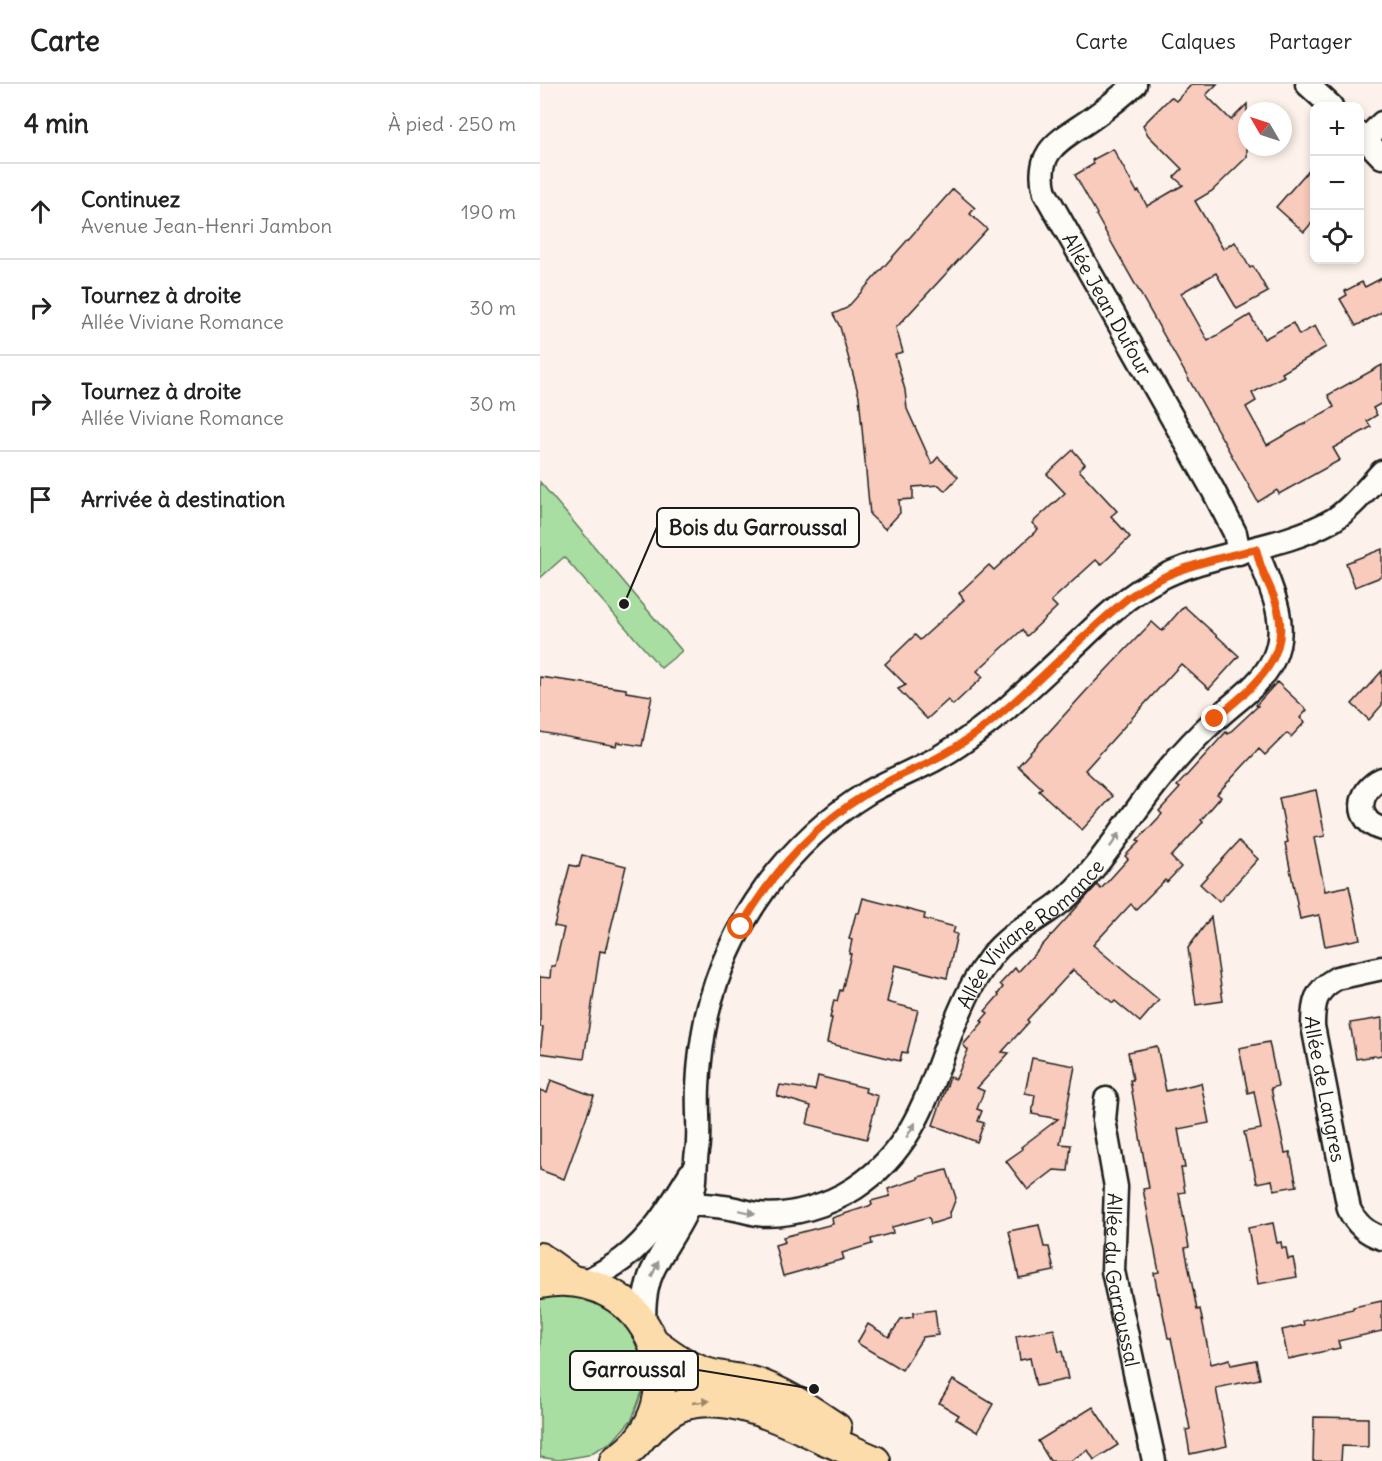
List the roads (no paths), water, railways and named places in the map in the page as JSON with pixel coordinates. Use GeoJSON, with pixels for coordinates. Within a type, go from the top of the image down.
{"type":"FeatureCollection","features":[{"type":"Feature","properties":{"kind":"main road"},"geometry":{"type":"LineString","coordinates":[[540,1258],[578,1282]]}},
{"type":"Feature","properties":{"kind":"main road"},"geometry":{"type":"LineString","coordinates":[[540,1283],[556,1280],[578,1282],[606,1291],[621,1300],[634,1312],[649,1334],[676,1359],[709,1374],[755,1384],[796,1401],[882,1461]]}},
{"type":"Feature","properties":{"kind":"main road"},"geometry":{"type":"LineString","coordinates":[[625,1452],[647,1428],[659,1395],[658,1359],[649,1334]]}},
{"type":"Feature","properties":{"kind":"main road"},"geometry":{"type":"LineString","coordinates":[[625,1452],[668,1412],[695,1402],[723,1402],[767,1414],[875,1461]]}},
{"type":"Feature","properties":{"kind":"street","name":"Allée Jean Dufour"},"geometry":{"type":"LineString","coordinates":[[1135,84],[1094,118],[1060,139],[1045,159],[1042,174],[1043,186],[1084,264],[1213,490],[1234,533],[1247,551]]}},
{"type":"Feature","properties":{"kind":"street"},"geometry":{"type":"LineString","coordinates":[[1307,84],[1327,102]]}},
{"type":"Feature","properties":{"kind":"street"},"geometry":{"type":"LineString","coordinates":[[1364,136],[1382,123]]}},
{"type":"Feature","properties":{"kind":"street"},"geometry":{"type":"LineString","coordinates":[[1364,139],[1382,157]]}},
{"type":"Feature","properties":{"kind":"street"},"geometry":{"type":"LineString","coordinates":[[649,1334],[644,1316],[652,1273],[689,1204],[694,1188],[698,1146],[699,1063],[713,994],[741,927],[779,870],[812,836],[848,806],[887,782],[933,760],[990,723],[1110,613],[1141,589],[1180,569],[1296,537],[1335,519],[1356,501],[1382,472]]}},
{"type":"Feature","properties":{"kind":"street","name":"Allée Viviane Romance"},"geometry":{"type":"LineString","coordinates":[[689,1204],[772,1215],[817,1206],[855,1188],[893,1155],[915,1122],[960,1011],[985,965],[1005,942],[1055,908],[1074,890],[1165,773],[1215,719],[1258,681],[1269,667],[1280,638],[1278,607],[1247,551]]}},
{"type":"Feature","properties":{"kind":"street"},"geometry":{"type":"LineString","coordinates":[[1382,779],[1374,782],[1367,789],[1362,806],[1369,822],[1382,829]]}},
{"type":"Feature","properties":{"kind":"street","name":"Allée de Langres"},"geometry":{"type":"LineString","coordinates":[[1382,968],[1337,978],[1325,986],[1313,1006],[1313,1026],[1349,1209],[1360,1226],[1382,1238]]}},
{"type":"Feature","properties":{"kind":"street","name":"Allée du Garroussal"},"geometry":{"type":"LineString","coordinates":[[1106,1099],[1104,1120],[1116,1187],[1113,1271],[1154,1461]]}},
{"type":"Feature","properties":{"kind":"street"},"geometry":{"type":"LineString","coordinates":[[578,1282],[616,1264],[644,1240],[679,1192],[696,1159]]}},
{"type":"Feature","properties":{"kind":"place","name":"Bois du Garroussal"},"geometry":{"type":"Point","coordinates":[624,604]}},
{"type":"Feature","properties":{"kind":"place","name":"Garroussal"},"geometry":{"type":"Point","coordinates":[814,1389]}}]}
